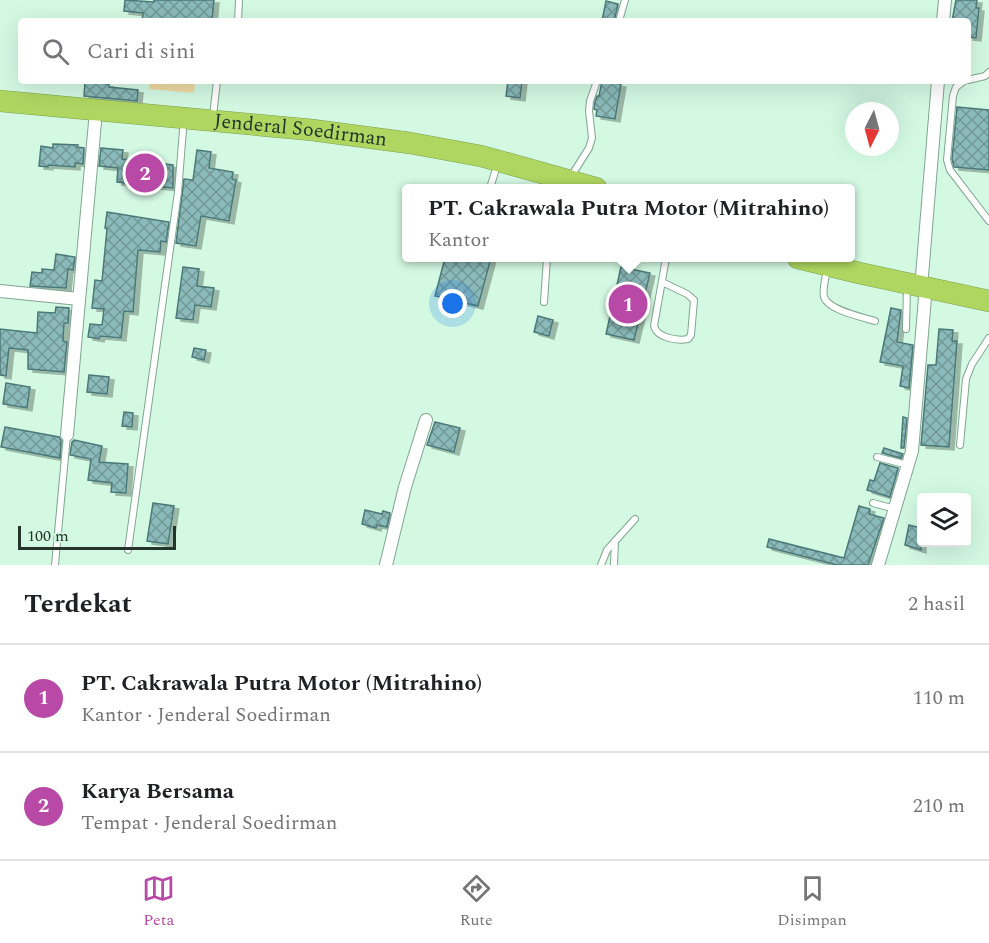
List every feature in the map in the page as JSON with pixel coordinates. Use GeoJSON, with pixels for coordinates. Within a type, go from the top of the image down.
{"type":"FeatureCollection","features":[{"type":"Feature","properties":{"kind":"highway","name":"Jenderal Soedirman"},"geometry":{"type":"LineString","coordinates":[[0,100],[312,130],[442,148],[500,161],[561,184]]}},
{"type":"Feature","properties":{"kind":"highway","name":"Jenderal Soedirman"},"geometry":{"type":"LineString","coordinates":[[0,113],[300,140],[439,159],[493,180],[550,184]]}},
{"type":"Feature","properties":{"kind":"highway"},"geometry":{"type":"LineString","coordinates":[[840,262],[989,301]]}},
{"type":"Feature","properties":{"kind":"highway"},"geometry":{"type":"LineString","coordinates":[[918,282],[989,291]]}},
{"type":"Feature","properties":{"kind":"street"},"geometry":{"type":"LineString","coordinates":[[943,18],[945,0]]}},
{"type":"Feature","properties":{"kind":"street"},"geometry":{"type":"LineString","coordinates":[[878,565],[914,442],[918,282],[938,84]]}},
{"type":"Feature","properties":{"kind":"street"},"geometry":{"type":"LineString","coordinates":[[67,435],[95,122]]}},
{"type":"Feature","properties":{"kind":"street"},"geometry":{"type":"LineString","coordinates":[[0,291],[79,299]]}},
{"type":"Feature","properties":{"kind":"street"},"geometry":{"type":"LineString","coordinates":[[386,565],[405,487],[426,420]]}},
{"type":"Feature","properties":{"kind":"lane"},"geometry":{"type":"LineString","coordinates":[[238,18],[239,0]]}},
{"type":"Feature","properties":{"kind":"lane"},"geometry":{"type":"LineString","coordinates":[[621,18],[625,0]]}},
{"type":"Feature","properties":{"kind":"lane"},"geometry":{"type":"LineString","coordinates":[[971,80],[985,76],[989,72]]}},
{"type":"Feature","properties":{"kind":"lane"},"geometry":{"type":"LineString","coordinates":[[213,120],[217,84]]}},
{"type":"Feature","properties":{"kind":"lane"},"geometry":{"type":"LineString","coordinates":[[565,184],[589,148],[592,138],[590,101],[596,84]]}},
{"type":"Feature","properties":{"kind":"lane"},"geometry":{"type":"LineString","coordinates":[[961,84],[956,87],[953,96],[947,160],[956,178],[989,221]]}},
{"type":"Feature","properties":{"kind":"lane"},"geometry":{"type":"LineString","coordinates":[[128,550],[177,204],[183,130]]}},
{"type":"Feature","properties":{"kind":"lane"},"geometry":{"type":"LineString","coordinates":[[544,302],[547,262]]}},
{"type":"Feature","properties":{"kind":"lane"},"geometry":{"type":"LineString","coordinates":[[662,282],[694,300],[691,335],[688,339],[682,340],[658,334],[655,331],[654,326],[665,262]]}},
{"type":"Feature","properties":{"kind":"lane"},"geometry":{"type":"LineString","coordinates":[[836,262],[824,293],[825,300],[832,307],[875,321]]}},
{"type":"Feature","properties":{"kind":"lane"},"geometry":{"type":"LineString","coordinates":[[906,329],[918,282]]}},
{"type":"Feature","properties":{"kind":"lane"},"geometry":{"type":"LineString","coordinates":[[960,445],[966,379],[972,364],[989,338]]}},
{"type":"Feature","properties":{"kind":"lane"},"geometry":{"type":"LineString","coordinates":[[55,565],[67,435]]}},
{"type":"Feature","properties":{"kind":"lane"},"geometry":{"type":"LineString","coordinates":[[877,457],[908,465]]}},
{"type":"Feature","properties":{"kind":"lane"},"geometry":{"type":"LineString","coordinates":[[873,503],[895,509]]}},
{"type":"Feature","properties":{"kind":"lane"},"geometry":{"type":"LineString","coordinates":[[601,565],[607,550],[635,519]]}},
{"type":"Feature","properties":{"kind":"lane"},"geometry":{"type":"LineString","coordinates":[[614,565],[615,540]]}},
{"type":"Feature","properties":{"kind":"shaded area"},"geometry":{"type":"Polygon","coordinates":[[[150,84],[195,84],[194,93],[149,89],[150,84]]]}},
{"type":"Feature","properties":{"kind":"building"},"geometry":{"type":"Polygon","coordinates":[[[125,0],[154,2],[154,0],[214,0],[212,18],[142,18],[143,13],[124,11],[125,0]]]}},
{"type":"Feature","properties":{"kind":"building"},"geometry":{"type":"Polygon","coordinates":[[[956,0],[977,0],[976,8],[979,8],[976,38],[971,37],[971,18],[953,18],[956,0]]]}},
{"type":"Feature","properties":{"kind":"building"},"geometry":{"type":"Polygon","coordinates":[[[606,1],[618,4],[615,18],[603,18],[606,1]]]}},
{"type":"Feature","properties":{"kind":"building"},"geometry":{"type":"Polygon","coordinates":[[[85,84],[109,84],[109,87],[138,90],[137,101],[84,96],[85,84]]]}},
{"type":"Feature","properties":{"kind":"building"},"geometry":{"type":"Polygon","coordinates":[[[508,84],[522,84],[520,98],[506,96],[508,84]]]}},
{"type":"Feature","properties":{"kind":"building"},"geometry":{"type":"Polygon","coordinates":[[[601,84],[621,84],[615,119],[596,116],[595,102],[601,84]]]}},
{"type":"Feature","properties":{"kind":"building"},"geometry":{"type":"Polygon","coordinates":[[[957,107],[989,110],[989,170],[954,167],[952,159],[957,107]]]}},
{"type":"Feature","properties":{"kind":"building"},"geometry":{"type":"Polygon","coordinates":[[[53,144],[78,145],[77,147],[84,148],[83,164],[75,163],[75,167],[39,166],[41,146],[53,148],[53,144]]]}},
{"type":"Feature","properties":{"kind":"building"},"geometry":{"type":"Polygon","coordinates":[[[101,148],[123,150],[122,159],[173,165],[173,188],[117,182],[118,168],[99,166],[101,148]]]}},
{"type":"Feature","properties":{"kind":"building"},"geometry":{"type":"Polygon","coordinates":[[[197,150],[211,152],[209,168],[233,172],[232,179],[236,180],[229,221],[201,216],[196,246],[176,243],[184,179],[193,180],[197,150]]]}},
{"type":"Feature","properties":{"kind":"building"},"geometry":{"type":"Polygon","coordinates":[[[107,212],[169,222],[166,242],[161,241],[160,252],[138,250],[133,312],[124,311],[121,338],[100,336],[99,339],[88,337],[90,324],[102,325],[104,309],[92,308],[95,280],[102,281],[107,212]]]}},
{"type":"Feature","properties":{"kind":"building"},"geometry":{"type":"Polygon","coordinates":[[[56,254],[75,257],[73,270],[68,269],[66,288],[30,286],[32,272],[42,273],[42,269],[54,270],[56,254]]]}},
{"type":"Feature","properties":{"kind":"building"},"geometry":{"type":"Polygon","coordinates":[[[444,262],[490,262],[478,306],[435,296],[444,262]]]}},
{"type":"Feature","properties":{"kind":"building"},"geometry":{"type":"Polygon","coordinates":[[[183,267],[199,269],[197,286],[214,288],[211,307],[195,305],[193,320],[176,318],[183,267]]]}},
{"type":"Feature","properties":{"kind":"building"},"geometry":{"type":"Polygon","coordinates":[[[621,267],[650,273],[634,340],[606,334],[621,267]]]}},
{"type":"Feature","properties":{"kind":"building"},"geometry":{"type":"Polygon","coordinates":[[[56,307],[69,308],[68,323],[64,323],[63,341],[67,342],[64,372],[28,369],[28,350],[9,348],[6,376],[0,375],[0,329],[37,333],[38,312],[55,313],[56,307]]]}},
{"type":"Feature","properties":{"kind":"building"},"geometry":{"type":"Polygon","coordinates":[[[891,308],[901,310],[897,342],[913,345],[909,388],[900,386],[903,366],[880,362],[891,308]]]}},
{"type":"Feature","properties":{"kind":"building"},"geometry":{"type":"Polygon","coordinates":[[[538,316],[553,320],[549,336],[534,332],[538,316]]]}},
{"type":"Feature","properties":{"kind":"building"},"geometry":{"type":"Polygon","coordinates":[[[939,329],[953,330],[952,341],[957,341],[949,447],[921,445],[928,365],[936,365],[939,329]]]}},
{"type":"Feature","properties":{"kind":"building"},"geometry":{"type":"Polygon","coordinates":[[[194,348],[206,350],[204,360],[192,357],[194,348]]]}},
{"type":"Feature","properties":{"kind":"building"},"geometry":{"type":"Polygon","coordinates":[[[89,375],[109,377],[107,394],[87,392],[89,375]]]}},
{"type":"Feature","properties":{"kind":"building"},"geometry":{"type":"Polygon","coordinates":[[[6,383],[30,387],[27,408],[3,404],[6,383]]]}},
{"type":"Feature","properties":{"kind":"building"},"geometry":{"type":"Polygon","coordinates":[[[124,412],[133,413],[132,427],[122,426],[124,412]]]}},
{"type":"Feature","properties":{"kind":"building"},"geometry":{"type":"Polygon","coordinates":[[[903,417],[907,418],[904,448],[901,448],[903,417]]]}},
{"type":"Feature","properties":{"kind":"building"},"geometry":{"type":"Polygon","coordinates":[[[435,422],[460,428],[454,452],[427,445],[435,422]]]}},
{"type":"Feature","properties":{"kind":"building"},"geometry":{"type":"Polygon","coordinates":[[[5,427],[59,437],[61,441],[60,458],[1,447],[5,427]]]}},
{"type":"Feature","properties":{"kind":"building"},"geometry":{"type":"Polygon","coordinates":[[[74,440],[102,446],[99,462],[128,464],[126,493],[111,492],[112,483],[88,480],[91,459],[70,455],[74,440]]]}},
{"type":"Feature","properties":{"kind":"building"},"geometry":{"type":"Polygon","coordinates":[[[884,448],[903,454],[901,458],[882,453],[884,448]]]}},
{"type":"Feature","properties":{"kind":"building"},"geometry":{"type":"Polygon","coordinates":[[[880,463],[898,468],[890,497],[867,490],[870,480],[874,481],[880,463]]]}},
{"type":"Feature","properties":{"kind":"building"},"geometry":{"type":"Polygon","coordinates":[[[153,503],[174,506],[168,544],[147,541],[153,503]]]}},
{"type":"Feature","properties":{"kind":"building"},"geometry":{"type":"Polygon","coordinates":[[[859,506],[870,509],[869,514],[884,518],[868,565],[837,565],[767,547],[769,539],[844,558],[859,506]]]}},
{"type":"Feature","properties":{"kind":"building"},"geometry":{"type":"Polygon","coordinates":[[[365,510],[382,514],[383,511],[390,513],[387,527],[377,525],[376,528],[362,524],[365,510]]]}},
{"type":"Feature","properties":{"kind":"building"},"geometry":{"type":"Polygon","coordinates":[[[909,525],[917,527],[917,547],[921,547],[921,550],[905,545],[909,525]]]}},
{"type":"Feature","properties":{"kind":"place","name":"Karya Bersama"},"geometry":{"type":"Point","coordinates":[145,173]}},
{"type":"Feature","properties":{"kind":"place","name":"PT. Cakrawala Putra Motor (Mitrahino)"},"geometry":{"type":"Point","coordinates":[628,304]}}]}
